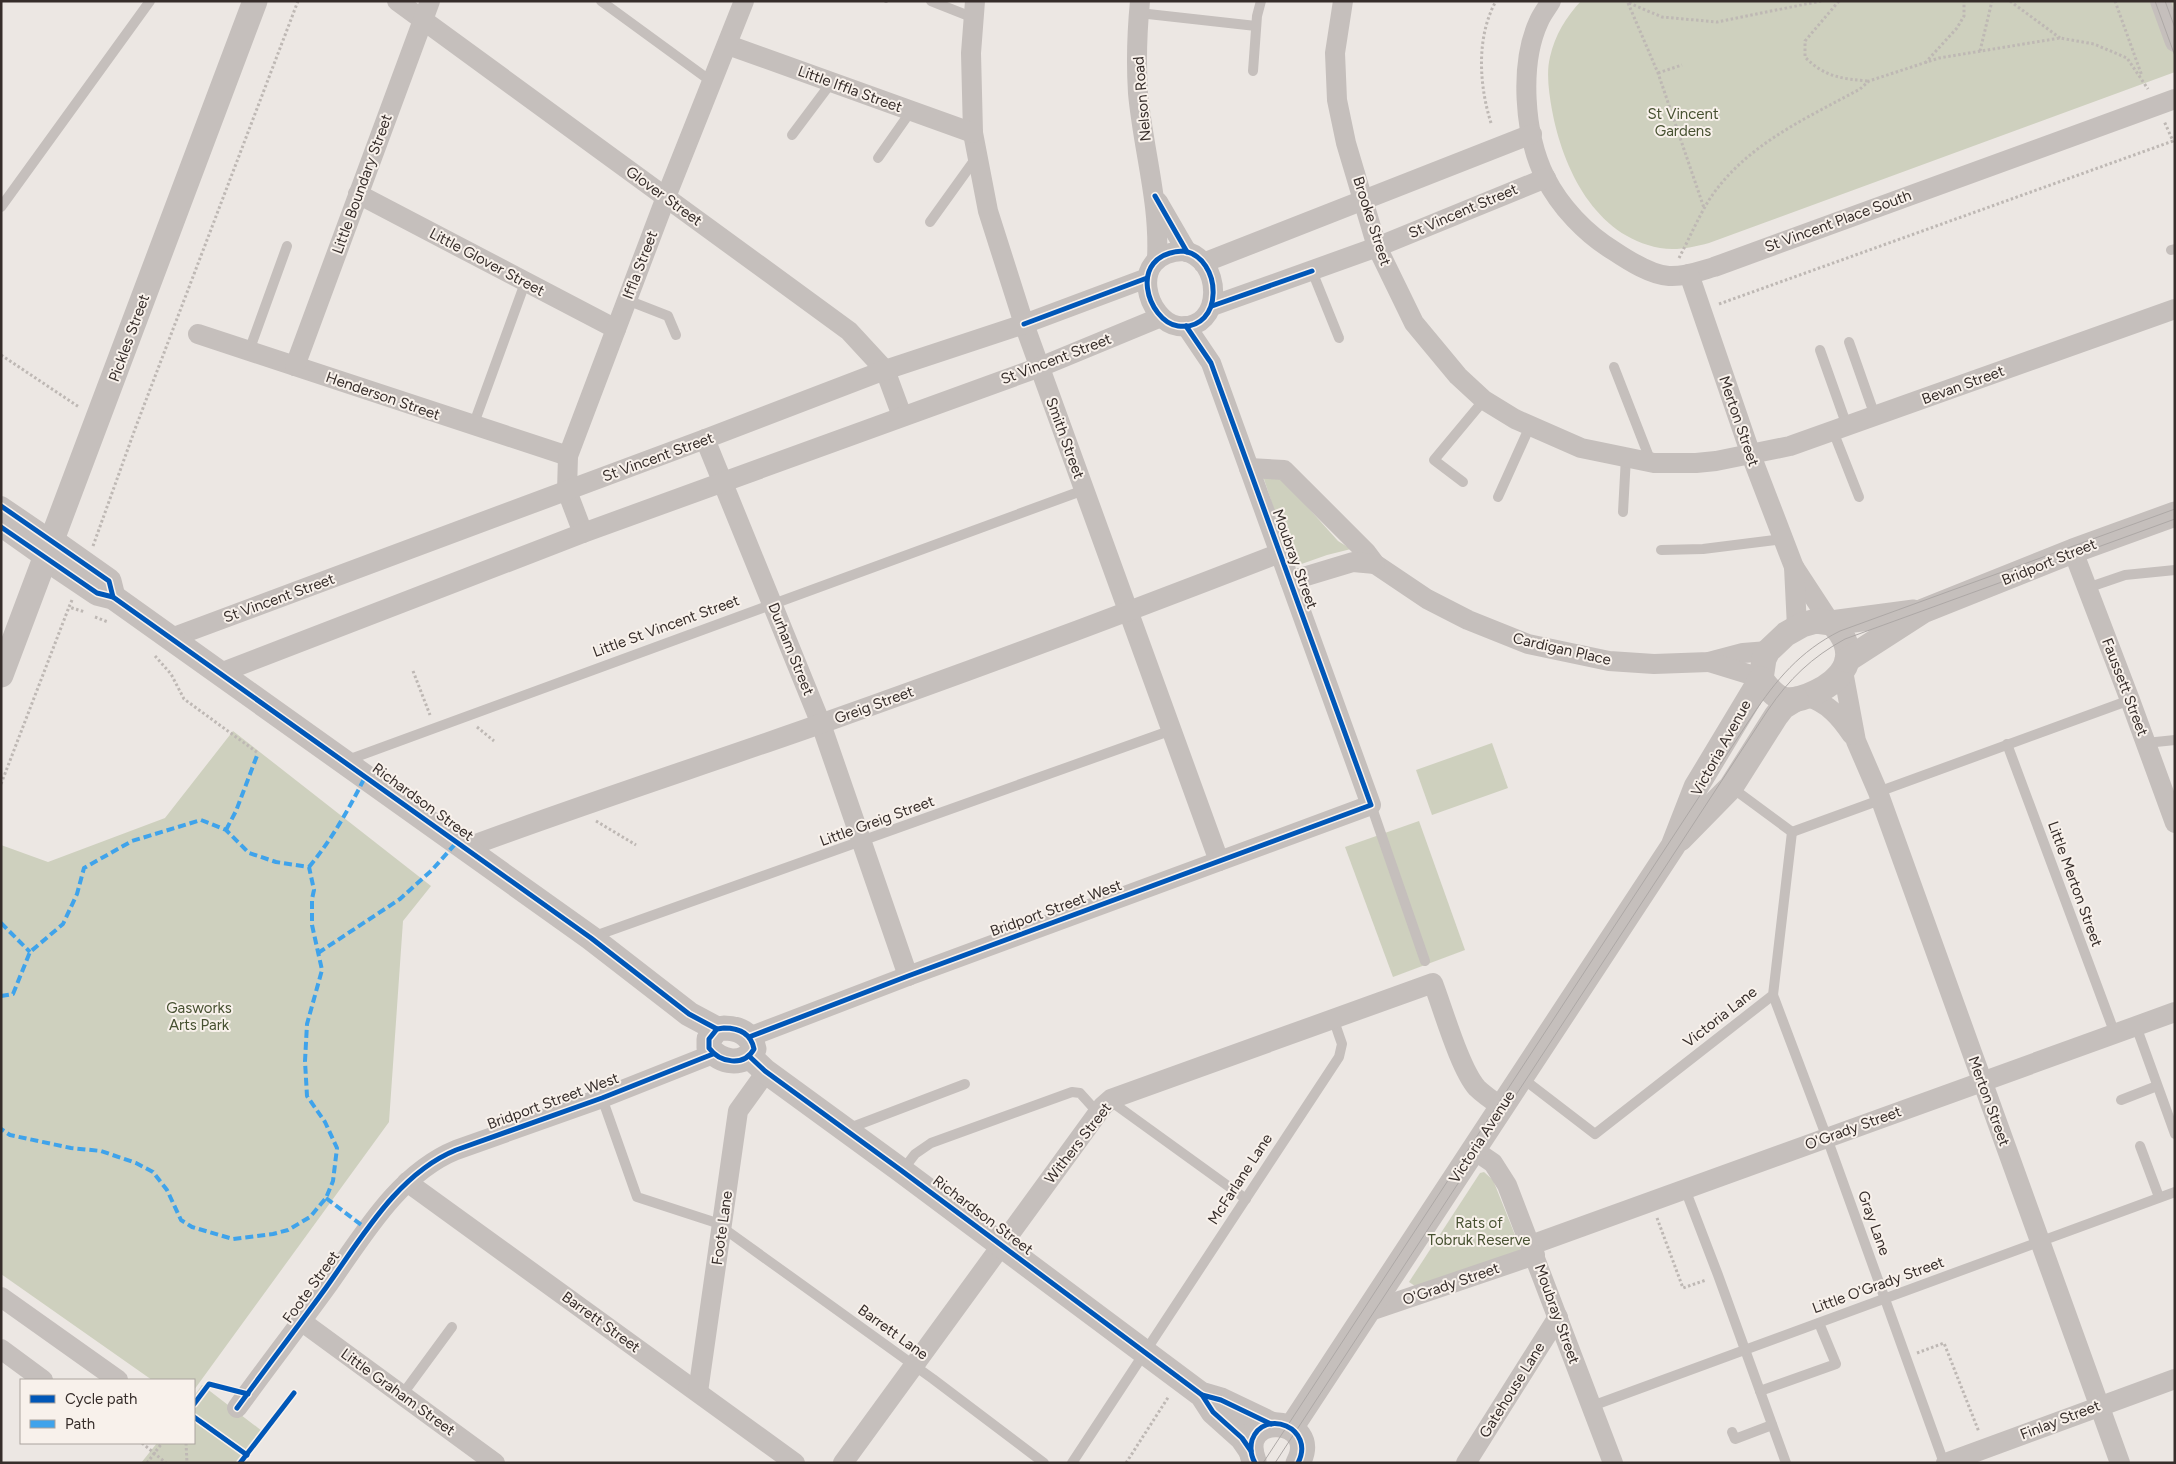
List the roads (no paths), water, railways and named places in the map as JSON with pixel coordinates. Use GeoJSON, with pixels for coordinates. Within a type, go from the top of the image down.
{"type":"FeatureCollection","features":[{"type":"Feature","properties":{"kind":"street","name":"Pickles Street"},"geometry":{"type":"LineString","coordinates":[[1,675],[255,1]]}},
{"type":"Feature","properties":{"kind":"street","name":"Glover Street"},"geometry":{"type":"LineString","coordinates":[[398,1],[422,21],[849,331],[885,370],[902,416]]}},
{"type":"Feature","properties":{"kind":"street","name":"Little Boundary Street"},"geometry":{"type":"LineString","coordinates":[[295,366],[430,1]]}},
{"type":"Feature","properties":{"kind":"street","name":"Iffla Street"},"geometry":{"type":"LineString","coordinates":[[583,533],[567,490],[568,456],[666,197],[744,1]]}},
{"type":"Feature","properties":{"kind":"street","name":"Brooke Street"},"geometry":{"type":"LineString","coordinates":[[1343,1],[1336,53],[1337,100],[1346,143],[1364,198],[1377,247],[1414,322],[1458,376],[1484,400],[1515,419],[1581,448],[1651,462],[1716,462],[1751,455]]}},
{"type":"Feature","properties":{"kind":"street"},"geometry":{"type":"LineString","coordinates":[[1542,170],[1532,134],[1526,78],[1529,50],[1539,21],[1550,1]]}},
{"type":"Feature","properties":{"kind":"street"},"geometry":{"type":"LineString","coordinates":[[2160,1],[2175,42]]}},
{"type":"Feature","properties":{"kind":"street","name":"Nelson Road"},"geometry":{"type":"LineString","coordinates":[[1140,7],[1137,37],[1138,93],[1155,196],[1158,238],[1157,259]]}},
{"type":"Feature","properties":{"kind":"street","name":"Smith Street"},"geometry":{"type":"LineString","coordinates":[[975,10],[971,53],[973,133],[976,158],[988,211],[1024,324],[1130,612],[1219,862]]}},
{"type":"Feature","properties":{"kind":"street","name":"Little Iffla Street"},"geometry":{"type":"LineString","coordinates":[[728,45],[973,133]]}},
{"type":"Feature","properties":{"kind":"street","name":"St Vincent Place South"},"geometry":{"type":"LineString","coordinates":[[1542,170],[1571,214],[1605,246],[1644,268],[1669,276],[1689,274],[1714,267],[2166,102]]}},
{"type":"Feature","properties":{"kind":"street"},"geometry":{"type":"LineString","coordinates":[[1204,263],[1364,198],[1532,134]]}},
{"type":"Feature","properties":{"kind":"street","name":"St Vincent Street"},"geometry":{"type":"LineString","coordinates":[[1209,311],[1377,247],[1542,170]]}},
{"type":"Feature","properties":{"kind":"street","name":"Little Glover Street"},"geometry":{"type":"LineString","coordinates":[[358,194],[616,329]]}},
{"type":"Feature","properties":{"kind":"street","name":"Nelson Road"},"geometry":{"type":"LineString","coordinates":[[1155,196],[1187,252]]}},
{"type":"Feature","properties":{"kind":"street"},"geometry":{"type":"LineString","coordinates":[[1171,252],[1187,252],[1200,258],[1204,263],[1212,281],[1209,311],[1197,322],[1186,326],[1172,324],[1161,317],[1152,301],[1147,278],[1150,266],[1157,259],[1171,252]]}},
{"type":"Feature","properties":{"kind":"street","name":"Merton Street"},"geometry":{"type":"LineString","coordinates":[[1689,274],[1751,455],[1794,567],[1830,622]]}},
{"type":"Feature","properties":{"kind":"street","name":"St Vincent Street"},"geometry":{"type":"LineString","coordinates":[[160,643],[885,370],[1024,324],[1147,278]]}},
{"type":"Feature","properties":{"kind":"street","name":"Bevan Street"},"geometry":{"type":"LineString","coordinates":[[1751,455],[1790,446],[1840,429],[2175,309]]}},
{"type":"Feature","properties":{"kind":"street","name":"Moubray Street"},"geometry":{"type":"LineString","coordinates":[[1209,311],[1211,363]]}},
{"type":"Feature","properties":{"kind":"street","name":"St Vincent Street"},"geometry":{"type":"LineString","coordinates":[[220,673],[583,533],[1040,366],[1161,317]]}},
{"type":"Feature","properties":{"kind":"street","name":"Moubray Street"},"geometry":{"type":"LineString","coordinates":[[1186,326],[1211,363],[1371,805]]}},
{"type":"Feature","properties":{"kind":"street","name":"Henderson Street"},"geometry":{"type":"LineString","coordinates":[[198,334],[568,456]]}},
{"type":"Feature","properties":{"kind":"street","name":"Durham Street"},"geometry":{"type":"LineString","coordinates":[[706,439],[821,724],[908,976]]}},
{"type":"Feature","properties":{"kind":"street","name":"Cardigan Place"},"geometry":{"type":"LineString","coordinates":[[1249,468],[1284,470],[1366,552],[1375,564],[1446,609],[1497,633],[1528,644],[1609,661],[1654,664],[1709,662],[1743,653],[1768,651]]}},
{"type":"Feature","properties":{"kind":"street"},"geometry":{"type":"LineString","coordinates":[[1,506],[48,549]]}},
{"type":"Feature","properties":{"kind":"street","name":"Bridport Street"},"geometry":{"type":"LineString","coordinates":[[1845,666],[1923,611],[2073,551],[2175,514]]}},
{"type":"Feature","properties":{"kind":"street"},"geometry":{"type":"LineString","coordinates":[[1,527],[48,549]]}},
{"type":"Feature","properties":{"kind":"street","name":"Richardson Street"},"geometry":{"type":"LineString","coordinates":[[48,549],[82,573],[97,593],[113,597],[160,643],[220,673],[591,938],[689,1014],[717,1030],[739,1030],[755,1055],[844,1130],[1002,1245],[1202,1395],[1220,1400],[1295,1445]]}},
{"type":"Feature","properties":{"kind":"street","name":"Faussett Street"},"geometry":{"type":"LineString","coordinates":[[2073,551],[2175,823]]}},
{"type":"Feature","properties":{"kind":"street","name":"Greig Street"},"geometry":{"type":"LineString","coordinates":[[465,848],[572,808],[821,724],[1130,612],[1280,553]]}},
{"type":"Feature","properties":{"kind":"street","name":"Cardigan Place"},"geometry":{"type":"LineString","coordinates":[[1290,581],[1353,562],[1375,564]]}},
{"type":"Feature","properties":{"kind":"street","name":"Merton Street"},"geometry":{"type":"LineString","coordinates":[[1794,567],[1797,627]]}},
{"type":"Feature","properties":{"kind":"street","name":"Bridport Street"},"geometry":{"type":"LineString","coordinates":[[1830,622],[1923,611]]}},
{"type":"Feature","properties":{"kind":"street"},"geometry":{"type":"LineString","coordinates":[[1816,621],[1830,622],[1845,638],[1845,666],[1830,682],[1802,698],[1789,700],[1780,698],[1770,690],[1761,678],[1764,658],[1768,651],[1797,627],[1816,621]]}},
{"type":"Feature","properties":{"kind":"street","name":"Cardigan Place"},"geometry":{"type":"LineString","coordinates":[[1709,662],[1761,678]]}},
{"type":"Feature","properties":{"kind":"street","name":"Merton Street"},"geometry":{"type":"LineString","coordinates":[[1845,666],[1856,741]]}},
{"type":"Feature","properties":{"kind":"street","name":"Victoria Avenue"},"geometry":{"type":"LineString","coordinates":[[1673,846],[1696,787],[1761,678]]}},
{"type":"Feature","properties":{"kind":"street","name":"Merton Street"},"geometry":{"type":"LineString","coordinates":[[1802,698],[1822,702],[1834,711],[1856,741],[1879,796],[2120,1463]]}},
{"type":"Feature","properties":{"kind":"street","name":"Victoria Avenue"},"geometry":{"type":"LineString","coordinates":[[1253,1457],[1252,1442],[1256,1434],[1295,1445],[1367,1312],[1673,846],[1731,787],[1783,707],[1802,698]]}},
{"type":"Feature","properties":{"kind":"street","name":"Bridport Street West"},"geometry":{"type":"LineString","coordinates":[[755,1055],[908,976],[1371,805]]}},
{"type":"Feature","properties":{"kind":"street","name":"Withers Street"},"geometry":{"type":"LineString","coordinates":[[843,1463],[1104,1106],[1333,1018],[1433,983],[1473,1082],[1485,1095],[1502,1107]]}},
{"type":"Feature","properties":{"kind":"street","name":"O'Grady Street"},"geometry":{"type":"LineString","coordinates":[[1367,1312],[1533,1250],[1685,1189],[2175,1012]]}},
{"type":"Feature","properties":{"kind":"street"},"geometry":{"type":"LineString","coordinates":[[717,1030],[712,1034],[708,1044],[713,1054],[726,1060],[737,1061],[755,1055]]}},
{"type":"Feature","properties":{"kind":"street","name":"Bridport Street West"},"geometry":{"type":"LineString","coordinates":[[407,1182],[418,1171],[447,1154],[602,1098],[713,1054]]}},
{"type":"Feature","properties":{"kind":"street","name":"Foote Lane"},"geometry":{"type":"LineString","coordinates":[[698,1392],[739,1109],[755,1055]]}},
{"type":"Feature","properties":{"kind":"street","name":"Moubray Street"},"geometry":{"type":"LineString","coordinates":[[1474,1150],[1493,1163],[1501,1173],[1533,1250],[1613,1463]]}},
{"type":"Feature","properties":{"kind":"street","name":"Foote Street"},"geometry":{"type":"LineString","coordinates":[[242,1401],[368,1230],[407,1182]]}},
{"type":"Feature","properties":{"kind":"street","name":"Barrett Street"},"geometry":{"type":"LineString","coordinates":[[407,1182],[795,1463]]}},
{"type":"Feature","properties":{"kind":"street"},"geometry":{"type":"LineString","coordinates":[[1,1296],[117,1379]]}},
{"type":"Feature","properties":{"kind":"street","name":"Gatehouse Lane"},"geometry":{"type":"LineString","coordinates":[[1466,1463],[1558,1317]]}},
{"type":"Feature","properties":{"kind":"street","name":"Little Graham Street"},"geometry":{"type":"LineString","coordinates":[[301,1322],[494,1463]]}},
{"type":"Feature","properties":{"kind":"street"},"geometry":{"type":"LineString","coordinates":[[1,1349],[42,1379]]}},
{"type":"Feature","properties":{"kind":"street","name":"Finlay Street"},"geometry":{"type":"LineString","coordinates":[[1945,1463],[2175,1379]]}},
{"type":"Feature","properties":{"kind":"street","name":"Richardson Street"},"geometry":{"type":"LineString","coordinates":[[1202,1395],[1213,1412],[1242,1438],[1253,1457]]}},
{"type":"Feature","properties":{"kind":"lane"},"geometry":{"type":"LineString","coordinates":[[1,207],[150,1]]}},
{"type":"Feature","properties":{"kind":"lane"},"geometry":{"type":"LineString","coordinates":[[600,1],[712,82]]}},
{"type":"Feature","properties":{"kind":"lane"},"geometry":{"type":"LineString","coordinates":[[931,1],[975,10]]}},
{"type":"Feature","properties":{"kind":"lane"},"geometry":{"type":"LineString","coordinates":[[1253,71],[1256,26],[1261,1]]}},
{"type":"Feature","properties":{"kind":"lane"},"geometry":{"type":"LineString","coordinates":[[1140,7],[1256,26]]}},
{"type":"Feature","properties":{"kind":"lane"},"geometry":{"type":"LineString","coordinates":[[792,136],[830,83]]}},
{"type":"Feature","properties":{"kind":"lane"},"geometry":{"type":"LineString","coordinates":[[878,158],[911,111]]}},
{"type":"Feature","properties":{"kind":"lane"},"geometry":{"type":"LineString","coordinates":[[930,222],[976,158]]}},
{"type":"Feature","properties":{"kind":"lane"},"geometry":{"type":"LineString","coordinates":[[249,351],[287,246]]}},
{"type":"Feature","properties":{"kind":"lane"},"geometry":{"type":"LineString","coordinates":[[1312,271],[1339,338]]}},
{"type":"Feature","properties":{"kind":"lane"},"geometry":{"type":"LineString","coordinates":[[473,426],[526,282]]}},
{"type":"Feature","properties":{"kind":"lane"},"geometry":{"type":"LineString","coordinates":[[627,300],[668,316],[676,335]]}},
{"type":"Feature","properties":{"kind":"lane"},"geometry":{"type":"LineString","coordinates":[[1848,342],[1875,416]]}},
{"type":"Feature","properties":{"kind":"lane"},"geometry":{"type":"LineString","coordinates":[[1820,350],[1859,497]]}},
{"type":"Feature","properties":{"kind":"lane"},"geometry":{"type":"LineString","coordinates":[[1614,367],[1651,462]]}},
{"type":"Feature","properties":{"kind":"lane"},"geometry":{"type":"LineString","coordinates":[[1463,482],[1434,460],[1484,400]]}},
{"type":"Feature","properties":{"kind":"lane"},"geometry":{"type":"LineString","coordinates":[[1498,497],[1530,426]]}},
{"type":"Feature","properties":{"kind":"lane"},"geometry":{"type":"LineString","coordinates":[[1623,512],[1626,457]]}},
{"type":"Feature","properties":{"kind":"lane","name":"Little St Vincent Street"},"geometry":{"type":"LineString","coordinates":[[344,761],[1084,490]]}},
{"type":"Feature","properties":{"kind":"lane"},"geometry":{"type":"LineString","coordinates":[[1661,550],[1703,549],[1783,539]]}},
{"type":"Feature","properties":{"kind":"lane"},"geometry":{"type":"LineString","coordinates":[[2087,588],[2125,575],[2175,570]]}},
{"type":"Feature","properties":{"kind":"lane"},"geometry":{"type":"LineString","coordinates":[[1731,787],[1792,832],[2007,744],[2130,700]]}},
{"type":"Feature","properties":{"kind":"lane","name":"Little Greig Street"},"geometry":{"type":"LineString","coordinates":[[591,938],[1172,730]]}},
{"type":"Feature","properties":{"kind":"lane"},"geometry":{"type":"LineString","coordinates":[[2146,743],[2175,740]]}},
{"type":"Feature","properties":{"kind":"lane","name":"Little Merton Street"},"geometry":{"type":"LineString","coordinates":[[2007,744],[2115,1034]]}},
{"type":"Feature","properties":{"kind":"lane"},"geometry":{"type":"LineString","coordinates":[[1371,805],[1425,961]]}},
{"type":"Feature","properties":{"kind":"lane","name":"Victoria Lane"},"geometry":{"type":"LineString","coordinates":[[1521,1077],[1595,1134],[1772,995],[1792,832]]}},
{"type":"Feature","properties":{"kind":"lane","name":"Gray Lane"},"geometry":{"type":"LineString","coordinates":[[1772,995],[1827,1138],[1945,1463]]}},
{"type":"Feature","properties":{"kind":"lane","name":"McFarlane Lane"},"geometry":{"type":"LineString","coordinates":[[1072,1463],[1340,1055],[1342,1044],[1333,1018]]}},
{"type":"Feature","properties":{"kind":"lane"},"geometry":{"type":"LineString","coordinates":[[2136,1026],[2175,1134]]}},
{"type":"Feature","properties":{"kind":"lane"},"geometry":{"type":"LineString","coordinates":[[844,1130],[965,1084]]}},
{"type":"Feature","properties":{"kind":"lane"},"geometry":{"type":"LineString","coordinates":[[2121,1100],[2157,1086]]}},
{"type":"Feature","properties":{"kind":"lane"},"geometry":{"type":"LineString","coordinates":[[902,1171],[915,1154],[931,1144],[1072,1092],[1104,1106],[1246,1199]]}},
{"type":"Feature","properties":{"kind":"lane","name":"Barrett Lane"},"geometry":{"type":"LineString","coordinates":[[602,1098],[637,1197],[723,1226],[1044,1463]]}},
{"type":"Feature","properties":{"kind":"lane"},"geometry":{"type":"LineString","coordinates":[[2140,1146],[2159,1198]]}},
{"type":"Feature","properties":{"kind":"lane"},"geometry":{"type":"LineString","coordinates":[[1685,1189],[1786,1463]]}},
{"type":"Feature","properties":{"kind":"lane","name":"Little O'Grady Street"},"geometry":{"type":"LineString","coordinates":[[1592,1406],[2175,1192]]}},
{"type":"Feature","properties":{"kind":"lane"},"geometry":{"type":"LineString","coordinates":[[1760,1391],[1836,1364],[1819,1323]]}},
{"type":"Feature","properties":{"kind":"lane"},"geometry":{"type":"LineString","coordinates":[[402,1394],[452,1327]]}},
{"type":"Feature","properties":{"kind":"lane"},"geometry":{"type":"LineString","coordinates":[[1732,1432],[1735,1439],[1772,1425]]}},
{"type":"Feature","properties":{"kind":"tram line"},"geometry":{"type":"LineString","coordinates":[[2155,1],[2175,56]]}},
{"type":"Feature","properties":{"kind":"tram line"},"geometry":{"type":"LineString","coordinates":[[2165,1],[2175,28]]}},
{"type":"Feature","properties":{"kind":"tram line"},"geometry":{"type":"LineString","coordinates":[[1263,1463],[1752,716],[1770,690],[1790,668],[1813,648],[1840,631],[2175,509]]}},
{"type":"Feature","properties":{"kind":"tram line"},"geometry":{"type":"LineString","coordinates":[[1275,1463],[1784,688],[1812,661],[1845,639],[2175,519]]}},
{"type":"Feature","properties":{"kind":"park label","name":"St Vincent Gardens"},"geometry":{"type":"Point","coordinates":[1683,122]}},
{"type":"Feature","properties":{"kind":"park label","name":"Gasworks Arts Park"},"geometry":{"type":"Point","coordinates":[199,1016]}},
{"type":"Feature","properties":{"kind":"park label","name":"Rats of Tobruk Reserve"},"geometry":{"type":"Point","coordinates":[1479,1232]}}]}
